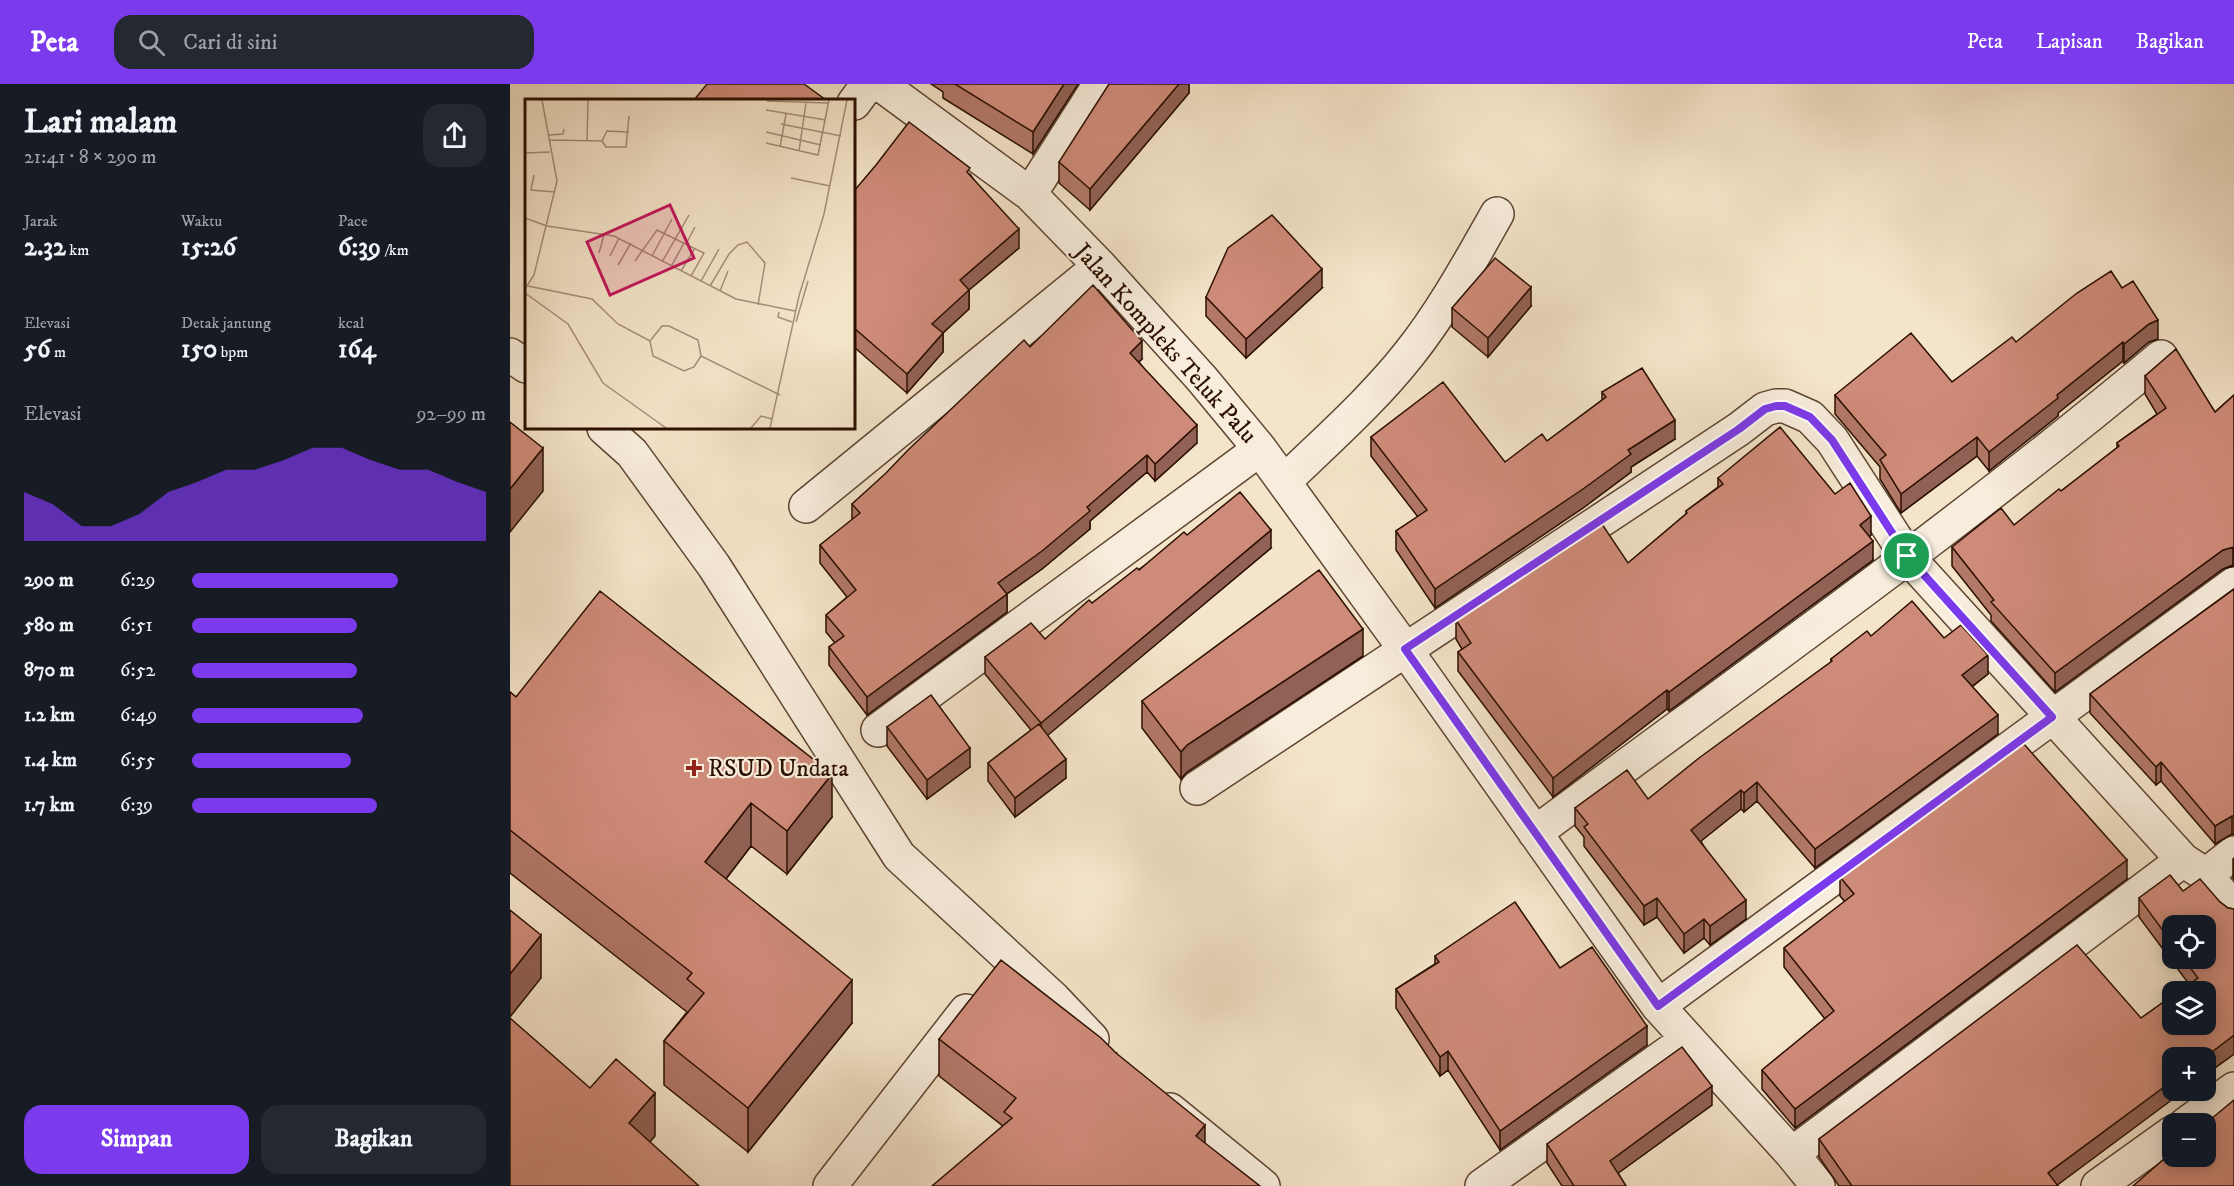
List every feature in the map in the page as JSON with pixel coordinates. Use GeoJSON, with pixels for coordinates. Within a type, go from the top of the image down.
{"type":"FeatureCollection","features":[{"type":"Feature","properties":{"kind":"street"},"geometry":{"type":"LineString","coordinates":[[855,102],[868,84]]}},
{"type":"Feature","properties":{"kind":"street","name":"Jalan Kompleks Teluk Palu"},"geometry":{"type":"LineString","coordinates":[[880,84],[1030,194],[1100,266],[1202,379],[1260,449],[1658,1006],[1792,1154],[1818,1186]]}},
{"type":"Feature","properties":{"kind":"street"},"geometry":{"type":"LineString","coordinates":[[1030,194],[1100,84]]}},
{"type":"Feature","properties":{"kind":"street"},"geometry":{"type":"LineString","coordinates":[[1284,482],[1379,389],[1410,353],[1461,276],[1497,214]]}},
{"type":"Feature","properties":{"kind":"street"},"geometry":{"type":"LineString","coordinates":[[806,506],[1100,266]]}},
{"type":"Feature","properties":{"kind":"street"},"geometry":{"type":"LineString","coordinates":[[510,355],[525,365]]}},
{"type":"Feature","properties":{"kind":"street"},"geometry":{"type":"LineString","coordinates":[[1535,833],[1907,556],[2102,406],[2161,357]]}},
{"type":"Feature","properties":{"kind":"street"},"geometry":{"type":"LineString","coordinates":[[1197,788],[1739,429],[1765,409],[1785,406],[1810,417],[1832,440],[1907,556],[2052,717],[2234,909]]}},
{"type":"Feature","properties":{"kind":"street"},"geometry":{"type":"LineString","coordinates":[[605,429],[632,453],[714,566],[899,856],[996,973],[1054,999],[1111,1059]]}},
{"type":"Feature","properties":{"kind":"street"},"geometry":{"type":"LineString","coordinates":[[878,730],[1260,449]]}},
{"type":"Feature","properties":{"kind":"street"},"geometry":{"type":"LineString","coordinates":[[1658,1006],[2234,584]]}},
{"type":"Feature","properties":{"kind":"street"},"geometry":{"type":"LineString","coordinates":[[1792,1154],[2194,867],[2234,853]]}},
{"type":"Feature","properties":{"kind":"street"},"geometry":{"type":"LineString","coordinates":[[830,1186],[996,973]]}},
{"type":"Feature","properties":{"kind":"street"},"geometry":{"type":"LineString","coordinates":[[1482,1186],[1688,1039]]}},
{"type":"Feature","properties":{"kind":"street"},"geometry":{"type":"LineString","coordinates":[[2201,1113],[2234,1089]]}},
{"type":"Feature","properties":{"kind":"street"},"geometry":{"type":"LineString","coordinates":[[1146,1090],[1263,1186]]}},
{"type":"Feature","properties":{"kind":"street"},"geometry":{"type":"LineString","coordinates":[[2098,1186],[2162,1140]]}},
{"type":"Feature","properties":{"kind":"building"},"geometry":{"type":"Polygon","coordinates":[[[707,84],[804,84],[825,99],[695,99],[707,84]]]}},
{"type":"Feature","properties":{"kind":"building"},"geometry":{"type":"Polygon","coordinates":[[[955,84],[1064,84],[1033,132],[955,84]]]}},
{"type":"Feature","properties":{"kind":"building"},"geometry":{"type":"Polygon","coordinates":[[[1109,84],[1179,84],[1090,189],[1059,162],[1109,84]]]}},
{"type":"Feature","properties":{"kind":"building"},"geometry":{"type":"Polygon","coordinates":[[[909,122],[970,168],[967,172],[1019,229],[960,280],[969,290],[932,324],[943,333],[907,374],[855,329],[855,190],[909,122]]]}},
{"type":"Feature","properties":{"kind":"building"},"geometry":{"type":"Polygon","coordinates":[[[1272,215],[1322,269],[1246,339],[1206,297],[1228,248],[1272,215]]]}},
{"type":"Feature","properties":{"kind":"building"},"geometry":{"type":"Polygon","coordinates":[[[1495,258],[1531,287],[1488,338],[1452,308],[1495,258]]]}},
{"type":"Feature","properties":{"kind":"building"},"geometry":{"type":"Polygon","coordinates":[[[2111,271],[2122,288],[2133,281],[2158,320],[2149,324],[2124,344],[2123,342],[2057,395],[2058,398],[1989,452],[1977,437],[1901,494],[1880,460],[1886,455],[1835,395],[1911,333],[1952,382],[2012,337],[2016,342],[2077,293],[2111,271]]]}},
{"type":"Feature","properties":{"kind":"building"},"geometry":{"type":"Polygon","coordinates":[[[1093,285],[1142,341],[1130,353],[1197,425],[1155,464],[1147,455],[1087,507],[1090,511],[1042,551],[998,583],[1007,594],[867,697],[829,647],[844,636],[826,615],[856,590],[820,545],[860,513],[852,504],[908,450],[1024,340],[1030,347],[1093,285]]]}},
{"type":"Feature","properties":{"kind":"building"},"geometry":{"type":"Polygon","coordinates":[[[2176,349],[2215,412],[2234,395],[2234,547],[2223,550],[2055,673],[1991,602],[1994,600],[1952,547],[2001,508],[2014,525],[2119,446],[2117,443],[2166,408],[2145,376],[2176,349]]]}},
{"type":"Feature","properties":{"kind":"building"},"geometry":{"type":"Polygon","coordinates":[[[1642,368],[1675,420],[1628,450],[1631,454],[1583,489],[1435,589],[1396,531],[1427,510],[1371,437],[1443,382],[1505,462],[1542,434],[1547,441],[1606,397],[1602,392],[1642,368]]]}},
{"type":"Feature","properties":{"kind":"building"},"geometry":{"type":"Polygon","coordinates":[[[510,422],[543,448],[510,489],[510,422]]]}},
{"type":"Feature","properties":{"kind":"building"},"geometry":{"type":"Polygon","coordinates":[[[1780,427],[1835,494],[1850,483],[1871,516],[1860,525],[1873,541],[1669,692],[1667,690],[1553,778],[1458,652],[1471,643],[1456,620],[1602,524],[1628,563],[1687,513],[1686,511],[1723,484],[1718,478],[1780,427]]]}},
{"type":"Feature","properties":{"kind":"building"},"geometry":{"type":"Polygon","coordinates":[[[1240,492],[1271,530],[1041,723],[985,657],[1031,623],[1045,639],[1089,600],[1092,603],[1137,568],[1139,570],[1184,532],[1187,535],[1240,492]]]}},
{"type":"Feature","properties":{"kind":"building"},"geometry":{"type":"Polygon","coordinates":[[[1319,570],[1363,629],[1187,745],[1181,752],[1142,701],[1319,570]]]}},
{"type":"Feature","properties":{"kind":"building"},"geometry":{"type":"Polygon","coordinates":[[[2234,589],[2234,816],[2215,826],[2161,762],[2156,767],[2090,694],[2234,589]]]}},
{"type":"Feature","properties":{"kind":"building"},"geometry":{"type":"Polygon","coordinates":[[[600,591],[832,774],[787,831],[751,803],[705,862],[852,980],[748,1108],[664,1041],[704,993],[687,979],[692,973],[510,830],[510,692],[516,697],[600,591]]]}},
{"type":"Feature","properties":{"kind":"building"},"geometry":{"type":"Polygon","coordinates":[[[1912,601],[1944,638],[1961,625],[1988,655],[1962,675],[1998,715],[1815,849],[1757,782],[1744,793],[1741,790],[1691,830],[1746,900],[1710,926],[1704,919],[1684,934],[1657,898],[1644,906],[1584,827],[1588,824],[1575,808],[1627,770],[1648,799],[1699,758],[1832,661],[1831,659],[1867,631],[1871,636],[1912,601]]]}},
{"type":"Feature","properties":{"kind":"building"},"geometry":{"type":"Polygon","coordinates":[[[931,695],[970,748],[927,780],[887,727],[931,695]]]}},
{"type":"Feature","properties":{"kind":"building"},"geometry":{"type":"Polygon","coordinates":[[[1039,724],[1066,759],[1015,798],[988,763],[1039,724]]]}},
{"type":"Feature","properties":{"kind":"building"},"geometry":{"type":"Polygon","coordinates":[[[2023,743],[2127,860],[1795,1109],[1762,1070],[1834,1011],[1784,948],[1854,894],[1840,877],[2023,743]]]}},
{"type":"Feature","properties":{"kind":"building"},"geometry":{"type":"Polygon","coordinates":[[[2170,875],[2183,891],[2200,879],[2220,902],[2234,909],[2234,1035],[2216,1049],[2162,1047],[2162,1088],[2048,1173],[2058,1186],[1852,1186],[1819,1139],[2077,945],[2141,1018],[2162,1003],[2162,1035],[2216,1035],[2216,981],[2194,981],[2198,978],[2191,969],[2216,969],[2216,915],[2162,915],[2162,929],[2139,898],[2170,875]]]}},
{"type":"Feature","properties":{"kind":"building"},"geometry":{"type":"Polygon","coordinates":[[[1515,902],[1560,968],[1592,947],[1647,1026],[1500,1131],[1448,1051],[1440,1057],[1396,989],[1439,962],[1435,956],[1515,902]]]}},
{"type":"Feature","properties":{"kind":"building"},"geometry":{"type":"Polygon","coordinates":[[[510,910],[541,935],[510,974],[510,910]]]}},
{"type":"Feature","properties":{"kind":"building"},"geometry":{"type":"Polygon","coordinates":[[[1001,960],[1101,1038],[1116,1053],[1205,1125],[1196,1136],[1260,1186],[932,1186],[1012,1118],[1004,1112],[1016,1098],[939,1039],[1001,960]]]}},
{"type":"Feature","properties":{"kind":"building"},"geometry":{"type":"Polygon","coordinates":[[[510,1018],[590,1088],[616,1059],[655,1093],[629,1123],[699,1186],[510,1186],[510,1018]]]}},
{"type":"Feature","properties":{"kind":"building"},"geometry":{"type":"Polygon","coordinates":[[[1682,1047],[1712,1086],[1610,1161],[1626,1186],[1574,1186],[1547,1144],[1682,1047]]]}},
{"type":"Feature","properties":{"kind":"building"},"geometry":{"type":"Polygon","coordinates":[[[2234,1100],[2234,1186],[2133,1186],[2162,1161],[2162,1167],[2216,1167],[2216,1115],[2234,1100]]]}},
{"type":"Feature","properties":{"kind":"place","name":"RSUD Undata"},"geometry":{"type":"Point","coordinates":[694,768]}},
{"type":"Feature","properties":{"kind":"route"},"geometry":{"type":"LineString","coordinates":[[1776,406],[1785,406],[1810,417],[1832,440],[1907,556],[2052,717],[1658,1006],[1405,649],[1739,429],[1765,409],[1776,406]]}}]}
